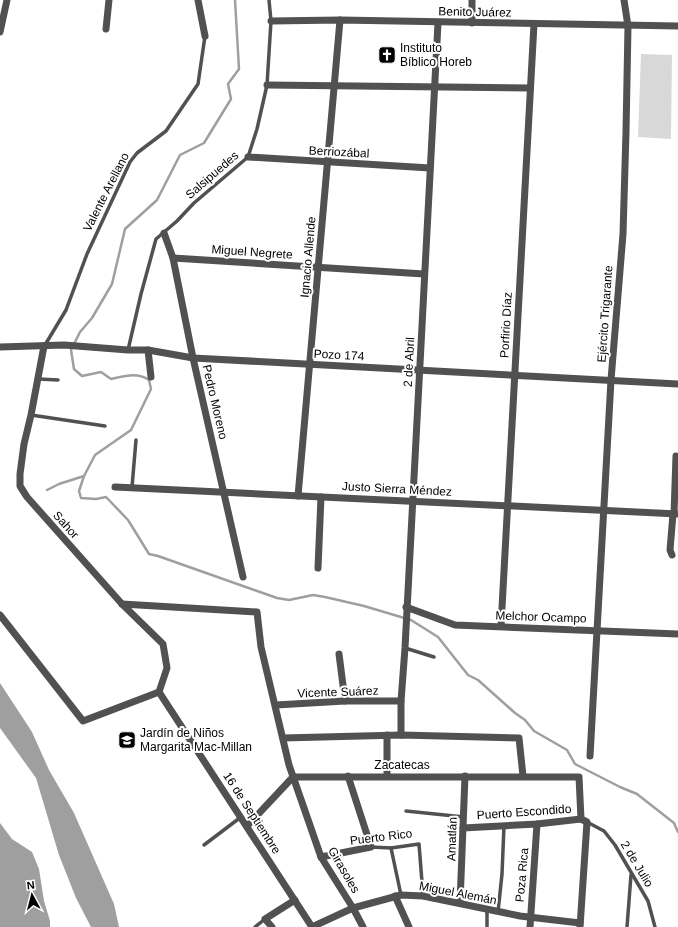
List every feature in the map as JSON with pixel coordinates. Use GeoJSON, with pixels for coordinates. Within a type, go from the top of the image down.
{"type":"FeatureCollection","features":[{"type":"Feature","properties":{"kind":"street"},"geometry":{"type":"LineString","coordinates":[[0,32],[7,0]]}},
{"type":"Feature","properties":{"kind":"street"},"geometry":{"type":"LineString","coordinates":[[106,29],[109,0]]}},
{"type":"Feature","properties":{"kind":"street"},"geometry":{"type":"LineString","coordinates":[[198,0],[205,36]]}},
{"type":"Feature","properties":{"kind":"street"},"geometry":{"type":"LineString","coordinates":[[472,0],[472,24]]}},
{"type":"Feature","properties":{"kind":"street","name":"Ejército Trigarante"},"geometry":{"type":"LineString","coordinates":[[590,756],[612,380],[623,234],[628,26],[624,0]]}},
{"type":"Feature","properties":{"kind":"street","name":"Benito Juárez"},"geometry":{"type":"LineString","coordinates":[[271,21],[340,20],[472,24],[678,26]]}},
{"type":"Feature","properties":{"kind":"street","name":"Ignacio Allende"},"geometry":{"type":"LineString","coordinates":[[298,496],[340,20]]}},
{"type":"Feature","properties":{"kind":"street","name":"2 de Abril"},"geometry":{"type":"LineString","coordinates":[[401,735],[401,701],[438,23]]}},
{"type":"Feature","properties":{"kind":"street","name":"Porfirio Díaz"},"geometry":{"type":"LineString","coordinates":[[501,626],[534,24]]}},
{"type":"Feature","properties":{"kind":"street"},"geometry":{"type":"LineString","coordinates":[[267,85],[530,88]]}},
{"type":"Feature","properties":{"kind":"street","name":"Berriozábal"},"geometry":{"type":"LineString","coordinates":[[248,157],[430,168]]}},
{"type":"Feature","properties":{"kind":"street","name":"Pedro Moreno"},"geometry":{"type":"LineString","coordinates":[[164,233],[173,258],[193,358],[244,577]]}},
{"type":"Feature","properties":{"kind":"street","name":"Miguel Negrete"},"geometry":{"type":"LineString","coordinates":[[173,258],[424,274]]}},
{"type":"Feature","properties":{"kind":"street","name":"Pozo 174"},"geometry":{"type":"LineString","coordinates":[[0,347],[64,345],[148,350],[193,358],[678,384]]}},
{"type":"Feature","properties":{"kind":"street","name":"Sahor"},"geometry":{"type":"LineString","coordinates":[[44,346],[32,416],[24,444],[20,486],[27,497],[122,604],[163,644],[167,668],[159,692]]}},
{"type":"Feature","properties":{"kind":"street"},"geometry":{"type":"LineString","coordinates":[[148,350],[151,377]]}},
{"type":"Feature","properties":{"kind":"street"},"geometry":{"type":"LineString","coordinates":[[672,555],[670,550],[675,514],[676,456]]}},
{"type":"Feature","properties":{"kind":"street","name":"Justo Sierra Méndez"},"geometry":{"type":"LineString","coordinates":[[115,487],[675,514]]}},
{"type":"Feature","properties":{"kind":"street"},"geometry":{"type":"LineString","coordinates":[[318,568],[321,496]]}},
{"type":"Feature","properties":{"kind":"street"},"geometry":{"type":"LineString","coordinates":[[122,604],[256,612],[261,647],[293,777],[247,826]]}},
{"type":"Feature","properties":{"kind":"street","name":"Melchor Ocampo"},"geometry":{"type":"LineString","coordinates":[[406,610],[455,625],[678,634]]}},
{"type":"Feature","properties":{"kind":"street"},"geometry":{"type":"LineString","coordinates":[[0,615],[83,720],[159,692]]}},
{"type":"Feature","properties":{"kind":"street"},"geometry":{"type":"LineString","coordinates":[[340,654],[345,701]]}},
{"type":"Feature","properties":{"kind":"street","name":"16 de Septiembre"},"geometry":{"type":"LineString","coordinates":[[159,692],[312,927]]}},
{"type":"Feature","properties":{"kind":"street","name":"Vicente Suárez"},"geometry":{"type":"LineString","coordinates":[[276,705],[345,701],[401,701]]}},
{"type":"Feature","properties":{"kind":"street"},"geometry":{"type":"LineString","coordinates":[[283,738],[387,735],[520,738],[523,776]]}},
{"type":"Feature","properties":{"kind":"street"},"geometry":{"type":"LineString","coordinates":[[386,776],[387,735]]}},
{"type":"Feature","properties":{"kind":"street"},"geometry":{"type":"LineString","coordinates":[[348,776],[371,847]]}},
{"type":"Feature","properties":{"kind":"street","name":"Amatlán"},"geometry":{"type":"LineString","coordinates":[[460,903],[465,776]]}},
{"type":"Feature","properties":{"kind":"street","name":"Zacatecas"},"geometry":{"type":"LineString","coordinates":[[293,777],[579,777],[584,820]]}},
{"type":"Feature","properties":{"kind":"street","name":"Girasoles"},"geometry":{"type":"LineString","coordinates":[[293,777],[322,857],[363,927]]}},
{"type":"Feature","properties":{"kind":"street"},"geometry":{"type":"LineString","coordinates":[[580,925],[584,820]]}},
{"type":"Feature","properties":{"kind":"street","name":"Puerto Escondido"},"geometry":{"type":"LineString","coordinates":[[463,828],[584,820]]}},
{"type":"Feature","properties":{"kind":"street","name":"Poza Rica"},"geometry":{"type":"LineString","coordinates":[[530,927],[537,824]]}},
{"type":"Feature","properties":{"kind":"street","name":"Puerto Rico"},"geometry":{"type":"LineString","coordinates":[[322,857],[371,847]]}},
{"type":"Feature","properties":{"kind":"street"},"geometry":{"type":"LineString","coordinates":[[398,895],[409,927]]}},
{"type":"Feature","properties":{"kind":"street","name":"Miguel Alemán"},"geometry":{"type":"LineString","coordinates":[[312,927],[353,908],[398,895],[423,896],[487,910],[580,925]]}},
{"type":"Feature","properties":{"kind":"street"},"geometry":{"type":"LineString","coordinates":[[272,927],[265,919],[295,900]]}},
{"type":"Feature","properties":{"kind":"lane","name":"Salsipuedes"},"geometry":{"type":"LineString","coordinates":[[128,350],[156,239],[177,221],[194,203],[248,157],[257,129],[267,85],[271,21],[269,0]]}},
{"type":"Feature","properties":{"kind":"lane","name":"Valente Arellano"},"geometry":{"type":"LineString","coordinates":[[44,346],[66,310],[87,254],[130,162],[137,153],[166,131],[198,84],[205,36]]}},
{"type":"Feature","properties":{"kind":"lane"},"geometry":{"type":"LineString","coordinates":[[39,378],[58,380]]}},
{"type":"Feature","properties":{"kind":"lane"},"geometry":{"type":"LineString","coordinates":[[32,416],[105,426]]}},
{"type":"Feature","properties":{"kind":"lane"},"geometry":{"type":"LineString","coordinates":[[132,487],[136,440]]}},
{"type":"Feature","properties":{"kind":"lane"},"geometry":{"type":"LineString","coordinates":[[405,648],[434,657]]}},
{"type":"Feature","properties":{"kind":"lane"},"geometry":{"type":"LineString","coordinates":[[406,811],[464,817]]}},
{"type":"Feature","properties":{"kind":"lane"},"geometry":{"type":"LineString","coordinates":[[204,845],[240,817]]}},
{"type":"Feature","properties":{"kind":"lane","name":"2 de Julio"},"geometry":{"type":"LineString","coordinates":[[584,820],[604,831],[615,845],[648,901],[655,927]]}},
{"type":"Feature","properties":{"kind":"lane"},"geometry":{"type":"LineString","coordinates":[[498,912],[502,874],[504,826]]}},
{"type":"Feature","properties":{"kind":"lane","name":"Puerto Rico"},"geometry":{"type":"LineString","coordinates":[[371,847],[392,848],[419,844],[423,896]]}},
{"type":"Feature","properties":{"kind":"lane"},"geometry":{"type":"LineString","coordinates":[[392,848],[398,895]]}},
{"type":"Feature","properties":{"kind":"lane"},"geometry":{"type":"LineString","coordinates":[[627,927],[632,874]]}},
{"type":"Feature","properties":{"kind":"lane"},"geometry":{"type":"LineString","coordinates":[[487,910],[487,927]]}},
{"type":"Feature","properties":{"kind":"lane"},"geometry":{"type":"LineString","coordinates":[[255,927],[265,919]]}},
{"type":"Feature","properties":{"kind":"shaded area"},"geometry":{"type":"Polygon","coordinates":[[[641,54],[672,55],[671,139],[638,137],[641,54]]]}},
{"type":"Feature","properties":{"kind":"shaded area"},"geometry":{"type":"Polygon","coordinates":[[[0,683],[32,732],[49,770],[74,813],[114,904],[119,927],[91,927],[76,898],[59,855],[36,778],[0,728],[0,683]]]}},
{"type":"Feature","properties":{"kind":"shaded area"},"geometry":{"type":"Polygon","coordinates":[[[0,823],[12,839],[32,852],[39,869],[50,927],[0,927],[0,823]]]}},
{"type":"Feature","properties":{"kind":"waterway"},"geometry":{"type":"LineString","coordinates":[[47,490],[59,484],[84,476],[95,455],[131,430],[151,389],[149,380],[135,375],[111,379],[101,372],[82,376],[74,369],[71,350],[80,332],[92,318],[112,284],[125,229],[157,200],[180,155],[204,143],[231,99],[228,84],[239,69],[235,0]]}},
{"type":"Feature","properties":{"kind":"waterway"},"geometry":{"type":"LineString","coordinates":[[84,476],[79,491],[81,498],[96,499],[106,497],[128,520],[149,554],[277,598],[289,600],[313,595],[364,606],[411,620],[438,637],[468,675],[478,680],[525,720],[534,731],[567,750],[575,764],[637,794],[674,823],[678,832]]}},
{"type":"Feature","properties":{"kind":"place","name":"Instituto Bíblico Horeb"},"geometry":{"type":"Point","coordinates":[387,55]}},
{"type":"Feature","properties":{"kind":"place","name":"Jardín de Niños Margarita Mac-Millan"},"geometry":{"type":"Point","coordinates":[127,740]}}]}
